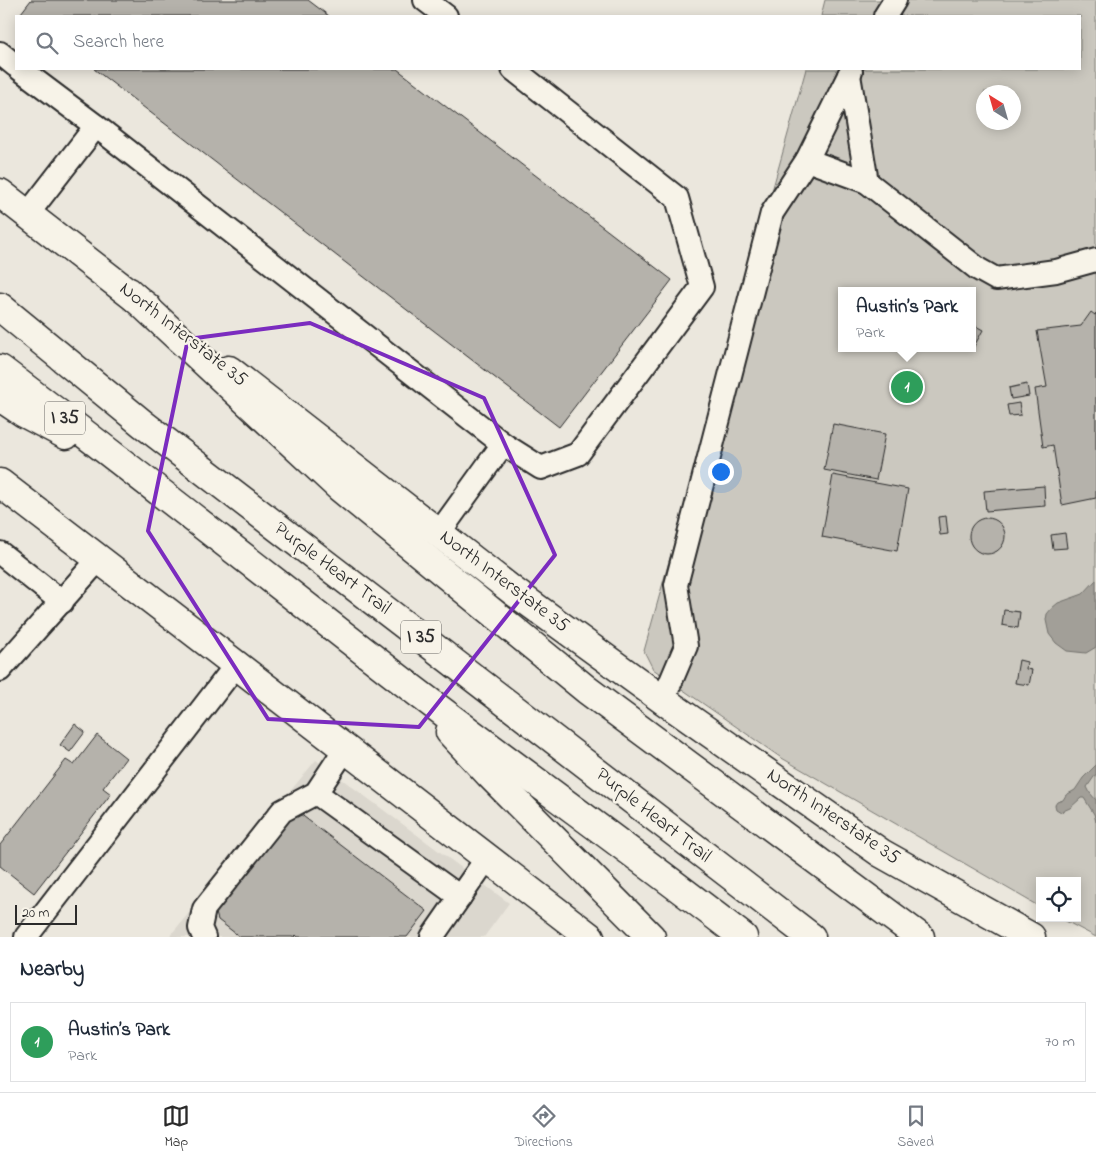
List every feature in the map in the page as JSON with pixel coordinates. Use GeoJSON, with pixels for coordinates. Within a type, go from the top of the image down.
{"type":"FeatureCollection","features":[{"type":"Feature","properties":{"kind":"main road","name":"North Interstate 35"},"geometry":{"type":"LineString","coordinates":[[0,194],[513,591],[663,700],[881,852],[1031,937]]}},
{"type":"Feature","properties":{"kind":"main road"},"geometry":{"type":"LineString","coordinates":[[129,292],[339,487],[587,690],[920,937]]}},
{"type":"Feature","properties":{"kind":"main road","name":"Purple Heart Trail"},"geometry":{"type":"LineString","coordinates":[[0,306],[143,424],[810,937]]}},
{"type":"Feature","properties":{"kind":"main road","name":"Purple Heart Trail"},"geometry":{"type":"LineString","coordinates":[[0,369],[130,467],[403,681],[743,937]]}},
{"type":"Feature","properties":{"kind":"main road"},"geometry":{"type":"LineString","coordinates":[[0,397],[24,413],[130,467]]}},
{"type":"Feature","properties":{"kind":"main road"},"geometry":{"type":"LineString","coordinates":[[0,483],[590,937]]}},
{"type":"Feature","properties":{"kind":"main road"},"geometry":{"type":"LineString","coordinates":[[403,681],[489,774],[651,937]]}},
{"type":"Feature","properties":{"kind":"lane"},"geometry":{"type":"LineString","coordinates":[[425,0],[445,15]]}},
{"type":"Feature","properties":{"kind":"lane"},"geometry":{"type":"LineString","coordinates":[[886,15],[895,0]]}},
{"type":"Feature","properties":{"kind":"lane"},"geometry":{"type":"LineString","coordinates":[[0,54],[15,65]]}},
{"type":"Feature","properties":{"kind":"lane"},"geometry":{"type":"LineString","coordinates":[[21,70],[96,126],[503,444],[541,468],[578,454],[702,287],[677,198],[514,70]]}},
{"type":"Feature","properties":{"kind":"lane"},"geometry":{"type":"LineString","coordinates":[[663,700],[686,646],[676,585],[772,214],[807,160],[851,72]]}},
{"type":"Feature","properties":{"kind":"lane"},"geometry":{"type":"LineString","coordinates":[[851,72],[867,182]]}},
{"type":"Feature","properties":{"kind":"lane"},"geometry":{"type":"LineString","coordinates":[[27,215],[96,126]]}},
{"type":"Feature","properties":{"kind":"lane"},"geometry":{"type":"LineString","coordinates":[[807,160],[867,182],[978,269],[996,278],[1056,271],[1096,260]]}},
{"type":"Feature","properties":{"kind":"lane"},"geometry":{"type":"LineString","coordinates":[[438,533],[503,444]]}},
{"type":"Feature","properties":{"kind":"lane"},"geometry":{"type":"LineString","coordinates":[[0,553],[62,602]]}},
{"type":"Feature","properties":{"kind":"lane"},"geometry":{"type":"LineString","coordinates":[[0,670],[99,559]]}},
{"type":"Feature","properties":{"kind":"lane"},"geometry":{"type":"LineString","coordinates":[[26,937],[236,665]]}},
{"type":"Feature","properties":{"kind":"lane"},"geometry":{"type":"LineString","coordinates":[[204,937],[200,928],[204,909],[282,811],[316,793],[345,749]]}},
{"type":"Feature","properties":{"kind":"lane"},"geometry":{"type":"LineString","coordinates":[[316,793],[460,897]]}},
{"type":"Feature","properties":{"kind":"lane"},"geometry":{"type":"LineString","coordinates":[[432,937],[487,858]]}},
{"type":"Feature","properties":{"kind":"highlighted area"},"geometry":{"type":"Polygon","coordinates":[[[310,323],[484,398],[555,555],[419,727],[268,719],[148,531],[188,339],[310,323]]]}},
{"type":"Feature","properties":{"kind":"shaded area"},"geometry":{"type":"Polygon","coordinates":[[[825,0],[1096,0],[1096,937],[1068,922],[1081,922],[1081,877],[1036,877],[1036,905],[780,757],[653,669],[644,651],[806,70],[1081,70],[1081,15],[821,15],[825,0]]]}},
{"type":"Feature","properties":{"kind":"shaded area"},"geometry":{"type":"Polygon","coordinates":[[[1096,580],[1096,647],[1086,653],[1067,651],[1056,643],[1049,634],[1046,620],[1047,614],[1058,603],[1083,594],[1096,580]]]}},
{"type":"Feature","properties":{"kind":"shaded area"},"geometry":{"type":"Polygon","coordinates":[[[316,760],[509,903],[484,937],[169,937],[316,760]]]}},
{"type":"Feature","properties":{"kind":"shaded area"},"geometry":{"type":"Polygon","coordinates":[[[1096,765],[1096,774],[1087,787],[1096,800],[1096,822],[1094,814],[1084,798],[1081,798],[1070,808],[1061,812],[1056,809],[1055,805],[1057,802],[1063,800],[1066,795],[1075,790],[1083,778],[1096,765]]]}},
{"type":"Feature","properties":{"kind":"building"},"geometry":{"type":"Polygon","coordinates":[[[31,0],[308,0],[328,15],[24,15],[21,13],[31,0]]]}},
{"type":"Feature","properties":{"kind":"building"},"geometry":{"type":"Polygon","coordinates":[[[95,70],[398,70],[672,280],[559,427],[95,70]]]}},
{"type":"Feature","properties":{"kind":"building"},"geometry":{"type":"Polygon","coordinates":[[[1091,312],[1095,315],[1096,313],[1096,498],[1062,505],[1053,445],[1043,447],[1035,389],[1047,387],[1037,331],[1081,326],[1091,312]]]}},
{"type":"Feature","properties":{"kind":"building"},"geometry":{"type":"Polygon","coordinates":[[[976,326],[983,330],[976,343],[976,326]]]}},
{"type":"Feature","properties":{"kind":"building"},"geometry":{"type":"Polygon","coordinates":[[[1027,384],[1029,396],[1011,399],[1009,388],[1027,384]]]}},
{"type":"Feature","properties":{"kind":"building"},"geometry":{"type":"Polygon","coordinates":[[[1019,403],[1021,415],[1009,416],[1007,405],[1019,403]]]}},
{"type":"Feature","properties":{"kind":"building"},"geometry":{"type":"Polygon","coordinates":[[[833,424],[885,434],[876,480],[824,470],[833,424]]]}},
{"type":"Feature","properties":{"kind":"building"},"geometry":{"type":"Polygon","coordinates":[[[833,475],[908,489],[897,551],[822,537],[833,475]]]}},
{"type":"Feature","properties":{"kind":"building"},"geometry":{"type":"Polygon","coordinates":[[[1044,486],[1045,506],[986,511],[984,491],[1044,486]]]}},
{"type":"Feature","properties":{"kind":"building"},"geometry":{"type":"Polygon","coordinates":[[[946,516],[948,534],[940,535],[938,517],[946,516]]]}},
{"type":"Feature","properties":{"kind":"building"},"geometry":{"type":"Polygon","coordinates":[[[987,518],[999,524],[1005,536],[999,548],[987,554],[975,548],[969,536],[975,524],[987,518]]]}},
{"type":"Feature","properties":{"kind":"building"},"geometry":{"type":"Polygon","coordinates":[[[1065,533],[1067,548],[1053,549],[1051,535],[1065,533]]]}},
{"type":"Feature","properties":{"kind":"building"},"geometry":{"type":"Polygon","coordinates":[[[1004,610],[1020,612],[1018,628],[1002,625],[1004,610]]]}},
{"type":"Feature","properties":{"kind":"building"},"geometry":{"type":"Polygon","coordinates":[[[1019,660],[1027,662],[1026,669],[1032,670],[1029,685],[1015,683],[1019,660]]]}},
{"type":"Feature","properties":{"kind":"building"},"geometry":{"type":"Polygon","coordinates":[[[75,724],[85,732],[70,752],[60,745],[75,724]]]}},
{"type":"Feature","properties":{"kind":"building"},"geometry":{"type":"Polygon","coordinates":[[[97,735],[126,758],[103,788],[111,794],[34,893],[0,866],[0,845],[66,760],[74,765],[97,735]]]}},
{"type":"Feature","properties":{"kind":"building"},"geometry":{"type":"Polygon","coordinates":[[[295,810],[427,911],[407,937],[298,937],[296,935],[294,937],[240,937],[218,920],[216,913],[295,810]]]}},
{"type":"Feature","properties":{"kind":"place","name":"Austin’s Park"},"geometry":{"type":"Point","coordinates":[907,387]}}]}
